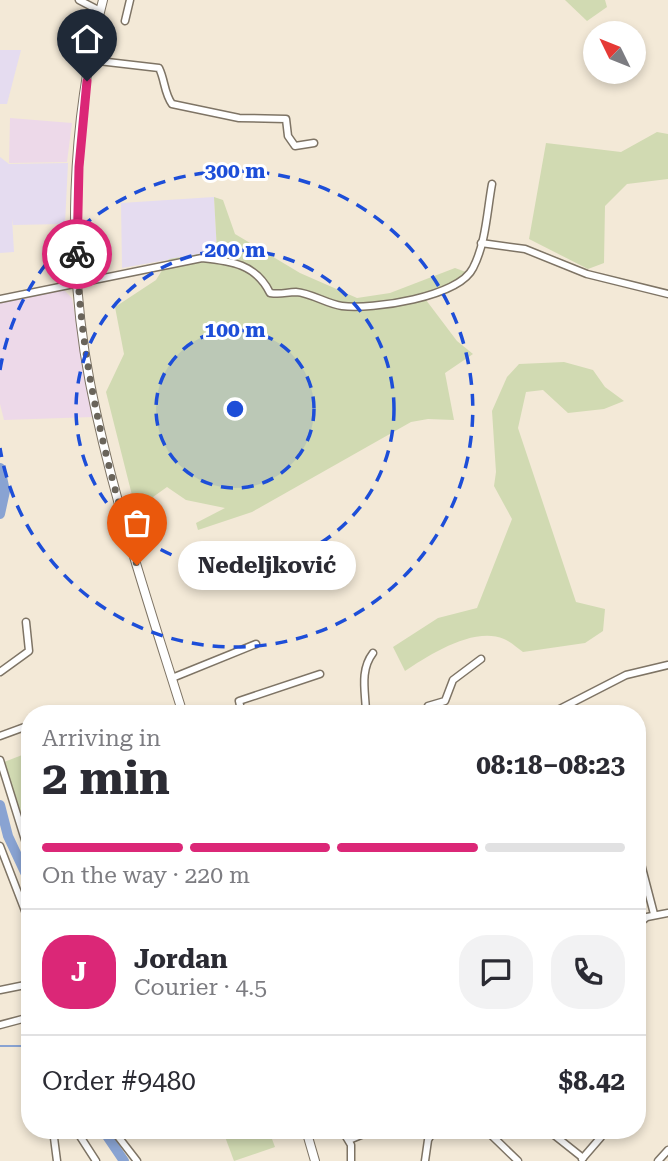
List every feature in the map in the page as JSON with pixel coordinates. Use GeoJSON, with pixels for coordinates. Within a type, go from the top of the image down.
{"type":"FeatureCollection","features":[{"type":"Feature","properties":{"kind":"main road"},"geometry":{"type":"LineString","coordinates":[[103,0],[90,60],[79,167],[78,284],[89,376],[104,449],[180,705]]}},
{"type":"Feature","properties":{"kind":"main road"},"geometry":{"type":"LineString","coordinates":[[309,1139],[315,1161]]}},
{"type":"Feature","properties":{"kind":"street"},"geometry":{"type":"LineString","coordinates":[[79,0],[100,11]]}},
{"type":"Feature","properties":{"kind":"street"},"geometry":{"type":"LineString","coordinates":[[125,21],[130,0]]}},
{"type":"Feature","properties":{"kind":"street"},"geometry":{"type":"LineString","coordinates":[[90,60],[159,68],[164,78],[166,95],[172,104],[239,118],[286,119],[288,136],[295,146],[314,142]]}},
{"type":"Feature","properties":{"kind":"street"},"geometry":{"type":"LineString","coordinates":[[0,299],[202,258],[231,261],[251,268],[270,293],[285,296],[295,292],[340,306],[364,307],[395,303],[453,287],[472,271],[481,243],[492,184]]}},
{"type":"Feature","properties":{"kind":"street"},"geometry":{"type":"LineString","coordinates":[[481,243],[525,249],[587,274],[668,293]]}},
{"type":"Feature","properties":{"kind":"street"},"geometry":{"type":"LineString","coordinates":[[0,672],[29,651],[26,622]]}},
{"type":"Feature","properties":{"kind":"street"},"geometry":{"type":"LineString","coordinates":[[172,678],[256,644]]}},
{"type":"Feature","properties":{"kind":"street"},"geometry":{"type":"LineString","coordinates":[[365,705],[363,690],[367,660],[373,653]]}},
{"type":"Feature","properties":{"kind":"street"},"geometry":{"type":"LineString","coordinates":[[431,705],[445,701],[453,680],[481,659]]}},
{"type":"Feature","properties":{"kind":"street"},"geometry":{"type":"LineString","coordinates":[[568,705],[626,675],[668,665]]}},
{"type":"Feature","properties":{"kind":"street"},"geometry":{"type":"LineString","coordinates":[[240,705],[239,701],[320,674]]}},
{"type":"Feature","properties":{"kind":"street"},"geometry":{"type":"LineString","coordinates":[[0,737],[21,729]]}},
{"type":"Feature","properties":{"kind":"street"},"geometry":{"type":"LineString","coordinates":[[0,760],[21,827]]}},
{"type":"Feature","properties":{"kind":"street"},"geometry":{"type":"LineString","coordinates":[[0,846],[21,901]]}},
{"type":"Feature","properties":{"kind":"street"},"geometry":{"type":"LineString","coordinates":[[646,883],[654,914]]}},
{"type":"Feature","properties":{"kind":"street"},"geometry":{"type":"LineString","coordinates":[[646,919],[654,914],[668,913]]}},
{"type":"Feature","properties":{"kind":"street"},"geometry":{"type":"LineString","coordinates":[[0,990],[21,986]]}},
{"type":"Feature","properties":{"kind":"street"},"geometry":{"type":"LineString","coordinates":[[0,1025],[21,1019]]}},
{"type":"Feature","properties":{"kind":"street"},"geometry":{"type":"LineString","coordinates":[[54,1139],[57,1161]]}},
{"type":"Feature","properties":{"kind":"street"},"geometry":{"type":"LineString","coordinates":[[82,1139],[96,1161]]}},
{"type":"Feature","properties":{"kind":"street"},"geometry":{"type":"LineString","coordinates":[[120,1139],[137,1161]]}},
{"type":"Feature","properties":{"kind":"street"},"geometry":{"type":"LineString","coordinates":[[425,1161],[429,1139]]}},
{"type":"Feature","properties":{"kind":"street"},"geometry":{"type":"LineString","coordinates":[[495,1139],[518,1161]]}},
{"type":"Feature","properties":{"kind":"street"},"geometry":{"type":"LineString","coordinates":[[558,1139],[582,1159],[599,1139]]}},
{"type":"Feature","properties":{"kind":"street"},"geometry":{"type":"LineString","coordinates":[[349,1140],[351,1161]]}},
{"type":"Feature","properties":{"kind":"street"},"geometry":{"type":"LineString","coordinates":[[659,1161],[668,1150]]}},
{"type":"Feature","properties":{"kind":"shaded area"},"geometry":{"type":"Polygon","coordinates":[[[0,50],[21,50],[7,104],[0,104],[0,50]]]}},
{"type":"Feature","properties":{"kind":"shaded area"},"geometry":{"type":"Polygon","coordinates":[[[10,118],[72,123],[67,162],[9,163],[10,118]]]}},
{"type":"Feature","properties":{"kind":"shaded area"},"geometry":{"type":"Polygon","coordinates":[[[0,157],[9,164],[68,163],[65,224],[13,225],[12,218],[14,252],[0,253],[0,157]]]}},
{"type":"Feature","properties":{"kind":"shaded area"},"geometry":{"type":"Polygon","coordinates":[[[214,197],[217,251],[122,268],[121,203],[214,197]]]}},
{"type":"Feature","properties":{"kind":"shaded area"},"geometry":{"type":"Polygon","coordinates":[[[64,290],[72,298],[93,417],[4,420],[0,404],[0,303],[64,290]]]}},
{"type":"Feature","properties":{"kind":"green space"},"geometry":{"type":"Polygon","coordinates":[[[565,0],[605,0],[607,7],[587,21],[565,0]]]}},
{"type":"Feature","properties":{"kind":"green space"},"geometry":{"type":"Polygon","coordinates":[[[657,132],[668,134],[668,179],[627,184],[605,206],[604,263],[588,269],[529,239],[546,143],[621,152],[657,132]]]}},
{"type":"Feature","properties":{"kind":"green space"},"geometry":{"type":"Polygon","coordinates":[[[214,197],[223,200],[235,234],[300,273],[357,298],[390,293],[455,268],[474,275],[450,291],[426,300],[457,341],[473,354],[445,373],[454,420],[428,419],[411,422],[252,512],[198,530],[196,523],[225,508],[186,500],[167,487],[153,497],[157,507],[136,511],[106,392],[124,354],[115,307],[156,280],[169,259],[217,251],[214,197]]]}},
{"type":"Feature","properties":{"kind":"green space"},"geometry":{"type":"Polygon","coordinates":[[[564,362],[593,370],[605,387],[624,401],[604,409],[568,413],[543,390],[526,392],[518,428],[576,602],[605,609],[603,631],[585,643],[523,652],[504,639],[479,636],[452,644],[405,671],[393,647],[438,618],[477,608],[512,519],[494,486],[496,472],[492,411],[507,377],[519,364],[564,362]]]}},
{"type":"Feature","properties":{"kind":"green space"},"geometry":{"type":"Polygon","coordinates":[[[21,755],[21,818],[7,779],[4,762],[21,755]]]}},
{"type":"Feature","properties":{"kind":"green space"},"geometry":{"type":"Polygon","coordinates":[[[226,1139],[272,1139],[275,1147],[234,1161],[226,1139]]]}},
{"type":"Feature","properties":{"kind":"waterway"},"geometry":{"type":"LineString","coordinates":[[0,468],[5,491],[0,514]]}},
{"type":"Feature","properties":{"kind":"waterway"},"geometry":{"type":"LineString","coordinates":[[0,805],[8,836],[21,864]]}},
{"type":"Feature","properties":{"kind":"waterway"},"geometry":{"type":"LineString","coordinates":[[0,1046],[21,1046]]}},
{"type":"Feature","properties":{"kind":"waterway"},"geometry":{"type":"LineString","coordinates":[[109,1139],[124,1161]]}},
{"type":"Feature","properties":{"kind":"way so far"},"geometry":{"type":"LineString","coordinates":[[77,254],[90,384],[104,449],[137,565]]}},
{"type":"Feature","properties":{"kind":"place","name":"Nedeljković"},"geometry":{"type":"Point","coordinates":[137,565]}},
{"type":"Feature","properties":{"kind":"route"},"geometry":{"type":"LineString","coordinates":[[77,254],[77,197],[87,81]]}}]}
